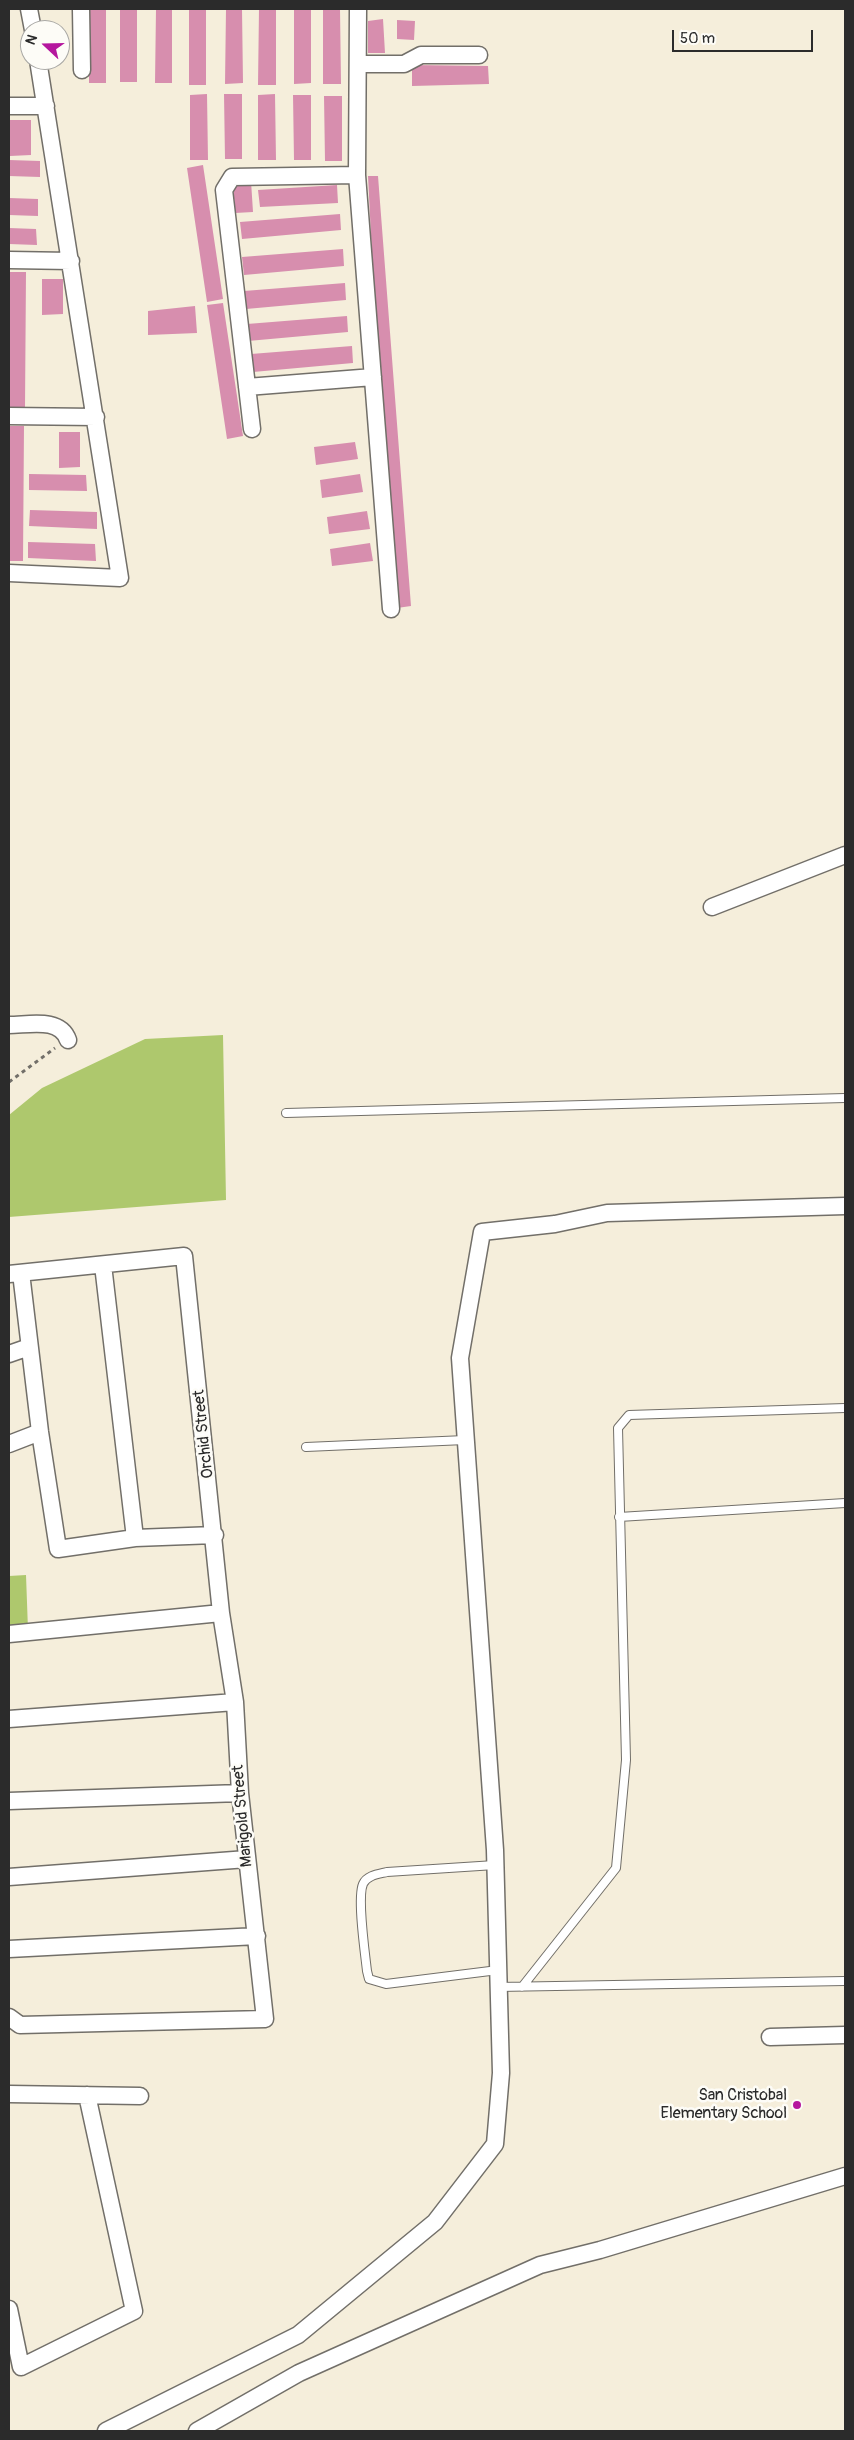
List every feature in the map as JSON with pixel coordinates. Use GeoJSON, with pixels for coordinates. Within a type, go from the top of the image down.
{"type":"FeatureCollection","features":[{"type":"Feature","properties":{"kind":"street"},"geometry":{"type":"LineString","coordinates":[[82,9],[82,70]]}},
{"type":"Feature","properties":{"kind":"street"},"geometry":{"type":"LineString","coordinates":[[358,9],[357,175],[392,609]]}},
{"type":"Feature","properties":{"kind":"street"},"geometry":{"type":"LineString","coordinates":[[358,64],[404,64],[421,55],[479,54]]}},
{"type":"Feature","properties":{"kind":"street"},"geometry":{"type":"LineString","coordinates":[[9,573],[120,578],[40,70]]}},
{"type":"Feature","properties":{"kind":"street"},"geometry":{"type":"LineString","coordinates":[[9,106],[46,106]]}},
{"type":"Feature","properties":{"kind":"street"},"geometry":{"type":"LineString","coordinates":[[252,429],[224,190],[232,177],[357,175]]}},
{"type":"Feature","properties":{"kind":"street"},"geometry":{"type":"LineString","coordinates":[[9,260],[71,261]]}},
{"type":"Feature","properties":{"kind":"street"},"geometry":{"type":"LineString","coordinates":[[247,387],[373,377]]}},
{"type":"Feature","properties":{"kind":"street"},"geometry":{"type":"LineString","coordinates":[[9,416],[96,417]]}},
{"type":"Feature","properties":{"kind":"street"},"geometry":{"type":"LineString","coordinates":[[712,907],[845,855]]}},
{"type":"Feature","properties":{"kind":"street"},"geometry":{"type":"LineString","coordinates":[[9,1025],[55,1024],[65,1031],[68,1040]]}},
{"type":"Feature","properties":{"kind":"street"},"geometry":{"type":"LineString","coordinates":[[106,2431],[298,2335],[435,2222],[494,2144],[501,2073],[495,1866],[460,1358],[482,1232],[555,1224],[607,1213],[845,1206]]}},
{"type":"Feature","properties":{"kind":"street","name":"Orchid Street"},"geometry":{"type":"LineString","coordinates":[[103,1266],[184,1256],[215,1535],[221,1613]]}},
{"type":"Feature","properties":{"kind":"street"},"geometry":{"type":"LineString","coordinates":[[135,1538],[103,1266],[15,1273],[29,1347],[58,1549],[135,1538],[215,1535]]}},
{"type":"Feature","properties":{"kind":"street"},"geometry":{"type":"LineString","coordinates":[[9,1354],[29,1347]]}},
{"type":"Feature","properties":{"kind":"street"},"geometry":{"type":"LineString","coordinates":[[9,1444],[40,1432]]}},
{"type":"Feature","properties":{"kind":"street"},"geometry":{"type":"LineString","coordinates":[[9,1634],[221,1613]]}},
{"type":"Feature","properties":{"kind":"street","name":"Marigold Street"},"geometry":{"type":"LineString","coordinates":[[9,2017],[20,2025],[265,2019],[240,1793],[235,1702],[221,1613]]}},
{"type":"Feature","properties":{"kind":"street"},"geometry":{"type":"LineString","coordinates":[[9,1719],[235,1702]]}},
{"type":"Feature","properties":{"kind":"street"},"geometry":{"type":"LineString","coordinates":[[9,1801],[240,1793]]}},
{"type":"Feature","properties":{"kind":"street"},"geometry":{"type":"LineString","coordinates":[[9,1877],[247,1859]]}},
{"type":"Feature","properties":{"kind":"street"},"geometry":{"type":"LineString","coordinates":[[9,1949],[257,1936]]}},
{"type":"Feature","properties":{"kind":"street"},"geometry":{"type":"LineString","coordinates":[[770,2037],[845,2035]]}},
{"type":"Feature","properties":{"kind":"street"},"geometry":{"type":"LineString","coordinates":[[9,2094],[140,2096]]}},
{"type":"Feature","properties":{"kind":"street"},"geometry":{"type":"LineString","coordinates":[[9,2309],[21,2367],[134,2310],[86,2095]]}},
{"type":"Feature","properties":{"kind":"street"},"geometry":{"type":"LineString","coordinates":[[197,2431],[299,2373],[540,2265],[600,2250],[845,2176]]}},
{"type":"Feature","properties":{"kind":"lane"},"geometry":{"type":"LineString","coordinates":[[286,1113],[845,1098]]}},
{"type":"Feature","properties":{"kind":"lane"},"geometry":{"type":"LineString","coordinates":[[522,1987],[616,1868],[626,1760],[618,1428],[629,1415],[845,1408]]}},
{"type":"Feature","properties":{"kind":"lane"},"geometry":{"type":"LineString","coordinates":[[306,1447],[465,1440]]}},
{"type":"Feature","properties":{"kind":"lane"},"geometry":{"type":"LineString","coordinates":[[619,1517],[845,1503]]}},
{"type":"Feature","properties":{"kind":"lane"},"geometry":{"type":"LineString","coordinates":[[495,1866],[387,1872],[370,1876],[363,1884],[361,1900],[369,1979],[377,1983],[386,1984],[498,1970]]}},
{"type":"Feature","properties":{"kind":"lane"},"geometry":{"type":"LineString","coordinates":[[498,1987],[845,1981]]}},
{"type":"Feature","properties":{"kind":"path"},"geometry":{"type":"LineString","coordinates":[[9,1082],[68,1040]]}},
{"type":"Feature","properties":{"kind":"green space"},"geometry":{"type":"Polygon","coordinates":[[[223,1035],[226,1200],[9,1217],[9,1115],[42,1088],[145,1039],[223,1035]]]}},
{"type":"Feature","properties":{"kind":"green space"},"geometry":{"type":"Polygon","coordinates":[[[26,1575],[28,1630],[9,1631],[9,1576],[26,1575]]]}},
{"type":"Feature","properties":{"kind":"building"},"geometry":{"type":"Polygon","coordinates":[[[89,9],[106,9],[106,83],[89,83],[89,9]]]}},
{"type":"Feature","properties":{"kind":"building"},"geometry":{"type":"Polygon","coordinates":[[[120,9],[137,9],[137,82],[120,82],[120,9]]]}},
{"type":"Feature","properties":{"kind":"building"},"geometry":{"type":"Polygon","coordinates":[[[156,9],[172,9],[172,83],[155,83],[156,9]]]}},
{"type":"Feature","properties":{"kind":"building"},"geometry":{"type":"Polygon","coordinates":[[[189,9],[206,9],[206,85],[189,85],[189,9]]]}},
{"type":"Feature","properties":{"kind":"building"},"geometry":{"type":"Polygon","coordinates":[[[226,9],[242,9],[243,83],[225,84],[226,9]]]}},
{"type":"Feature","properties":{"kind":"building"},"geometry":{"type":"Polygon","coordinates":[[[259,9],[276,9],[276,85],[258,85],[259,9]]]}},
{"type":"Feature","properties":{"kind":"building"},"geometry":{"type":"Polygon","coordinates":[[[294,9],[311,9],[311,83],[294,84],[294,9]]]}},
{"type":"Feature","properties":{"kind":"building"},"geometry":{"type":"Polygon","coordinates":[[[323,9],[340,9],[341,84],[323,84],[323,9]]]}},
{"type":"Feature","properties":{"kind":"building"},"geometry":{"type":"Polygon","coordinates":[[[383,19],[385,53],[368,53],[368,21],[383,19]]]}},
{"type":"Feature","properties":{"kind":"building"},"geometry":{"type":"Polygon","coordinates":[[[397,20],[415,21],[414,40],[397,39],[397,20]]]}},
{"type":"Feature","properties":{"kind":"building"},"geometry":{"type":"Polygon","coordinates":[[[412,65],[488,66],[489,84],[412,86],[412,65]]]}},
{"type":"Feature","properties":{"kind":"building"},"geometry":{"type":"Polygon","coordinates":[[[207,94],[208,160],[190,160],[190,95],[207,94]]]}},
{"type":"Feature","properties":{"kind":"building"},"geometry":{"type":"Polygon","coordinates":[[[224,94],[242,94],[242,159],[225,159],[224,94]]]}},
{"type":"Feature","properties":{"kind":"building"},"geometry":{"type":"Polygon","coordinates":[[[275,94],[276,160],[258,160],[258,95],[275,94]]]}},
{"type":"Feature","properties":{"kind":"building"},"geometry":{"type":"Polygon","coordinates":[[[293,95],[311,95],[311,160],[294,160],[293,95]]]}},
{"type":"Feature","properties":{"kind":"building"},"geometry":{"type":"Polygon","coordinates":[[[324,96],[342,96],[342,161],[325,161],[324,96]]]}},
{"type":"Feature","properties":{"kind":"building"},"geometry":{"type":"Polygon","coordinates":[[[10,120],[31,120],[31,155],[10,156],[10,120]]]}},
{"type":"Feature","properties":{"kind":"building"},"geometry":{"type":"Polygon","coordinates":[[[9,160],[40,161],[40,177],[9,176],[9,160]]]}},
{"type":"Feature","properties":{"kind":"building"},"geometry":{"type":"Polygon","coordinates":[[[203,165],[223,299],[207,302],[187,168],[203,165]]]}},
{"type":"Feature","properties":{"kind":"building"},"geometry":{"type":"Polygon","coordinates":[[[368,176],[378,176],[411,606],[397,608],[378,375],[368,176]]]}},
{"type":"Feature","properties":{"kind":"building"},"geometry":{"type":"Polygon","coordinates":[[[251,181],[253,212],[235,213],[233,182],[251,181]]]}},
{"type":"Feature","properties":{"kind":"building"},"geometry":{"type":"Polygon","coordinates":[[[337,185],[338,203],[260,207],[258,190],[337,185]]]}},
{"type":"Feature","properties":{"kind":"building"},"geometry":{"type":"Polygon","coordinates":[[[9,198],[38,199],[38,216],[9,215],[9,198]]]}},
{"type":"Feature","properties":{"kind":"building"},"geometry":{"type":"Polygon","coordinates":[[[340,214],[341,230],[242,239],[240,222],[340,214]]]}},
{"type":"Feature","properties":{"kind":"building"},"geometry":{"type":"Polygon","coordinates":[[[9,228],[36,229],[37,245],[9,244],[9,228]]]}},
{"type":"Feature","properties":{"kind":"building"},"geometry":{"type":"Polygon","coordinates":[[[343,249],[344,266],[244,275],[242,257],[343,249]]]}},
{"type":"Feature","properties":{"kind":"building"},"geometry":{"type":"Polygon","coordinates":[[[9,272],[26,272],[25,407],[9,407],[9,272]]]}},
{"type":"Feature","properties":{"kind":"building"},"geometry":{"type":"Polygon","coordinates":[[[42,279],[63,279],[63,314],[42,315],[42,279]]]}},
{"type":"Feature","properties":{"kind":"building"},"geometry":{"type":"Polygon","coordinates":[[[345,283],[346,300],[246,309],[244,291],[345,283]]]}},
{"type":"Feature","properties":{"kind":"building"},"geometry":{"type":"Polygon","coordinates":[[[223,303],[243,436],[227,439],[207,305],[223,303]]]}},
{"type":"Feature","properties":{"kind":"building"},"geometry":{"type":"Polygon","coordinates":[[[195,306],[197,333],[148,335],[148,311],[195,306]]]}},
{"type":"Feature","properties":{"kind":"building"},"geometry":{"type":"Polygon","coordinates":[[[347,316],[348,332],[248,341],[247,324],[347,316]]]}},
{"type":"Feature","properties":{"kind":"building"},"geometry":{"type":"Polygon","coordinates":[[[352,346],[353,363],[253,372],[251,354],[352,346]]]}},
{"type":"Feature","properties":{"kind":"building"},"geometry":{"type":"Polygon","coordinates":[[[9,426],[24,426],[23,561],[9,561],[9,426]]]}},
{"type":"Feature","properties":{"kind":"building"},"geometry":{"type":"Polygon","coordinates":[[[59,432],[80,432],[80,467],[59,468],[59,432]]]}},
{"type":"Feature","properties":{"kind":"building"},"geometry":{"type":"Polygon","coordinates":[[[355,442],[358,459],[316,465],[314,447],[355,442]]]}},
{"type":"Feature","properties":{"kind":"building"},"geometry":{"type":"Polygon","coordinates":[[[29,474],[86,475],[87,491],[29,490],[29,474]]]}},
{"type":"Feature","properties":{"kind":"building"},"geometry":{"type":"Polygon","coordinates":[[[360,474],[363,492],[322,498],[320,480],[360,474]]]}},
{"type":"Feature","properties":{"kind":"building"},"geometry":{"type":"Polygon","coordinates":[[[30,510],[97,512],[97,529],[29,526],[30,510]]]}},
{"type":"Feature","properties":{"kind":"building"},"geometry":{"type":"Polygon","coordinates":[[[367,511],[370,529],[329,534],[327,517],[367,511]]]}},
{"type":"Feature","properties":{"kind":"building"},"geometry":{"type":"Polygon","coordinates":[[[28,542],[95,544],[96,561],[28,558],[28,542]]]}},
{"type":"Feature","properties":{"kind":"building"},"geometry":{"type":"Polygon","coordinates":[[[370,543],[373,561],[332,566],[330,549],[370,543]]]}},
{"type":"Feature","properties":{"kind":"place","name":"San Cristobal Elementary School"},"geometry":{"type":"Point","coordinates":[797,2105]}}]}
